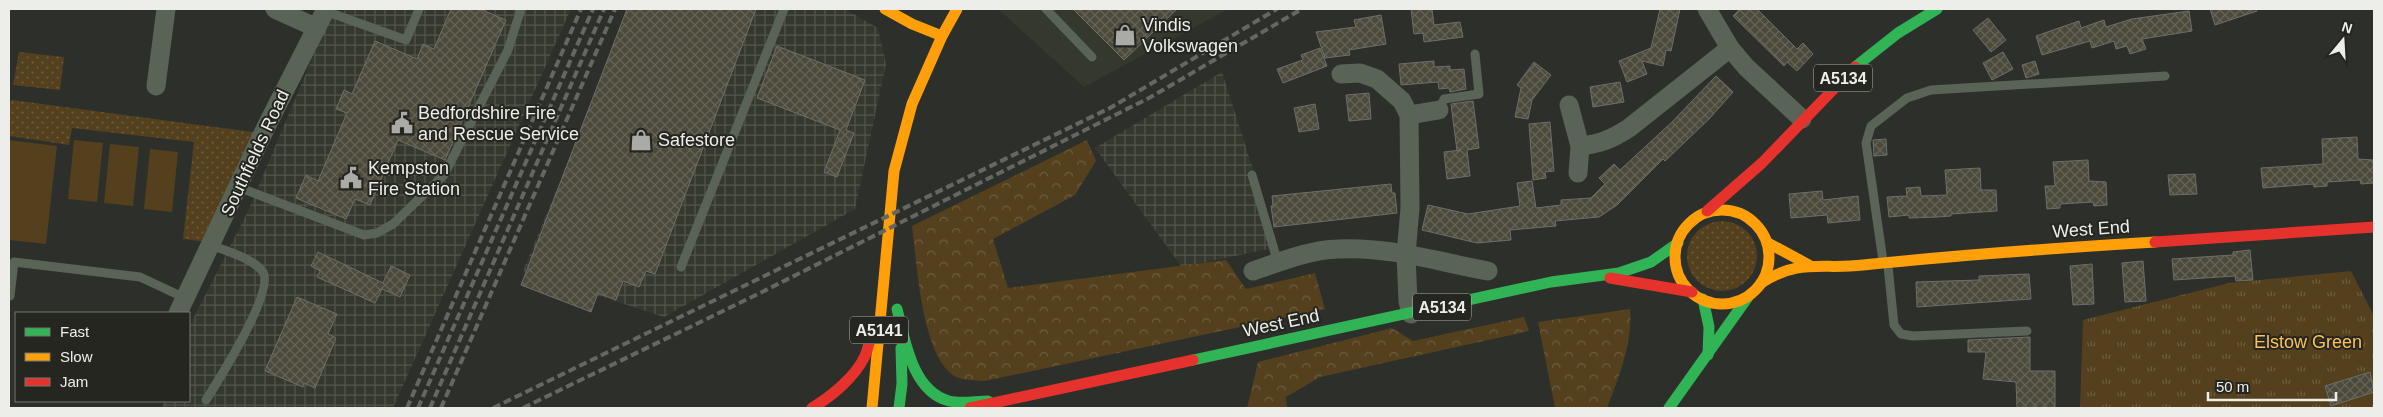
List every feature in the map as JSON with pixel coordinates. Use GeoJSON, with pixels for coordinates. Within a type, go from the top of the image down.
{"type":"FeatureCollection","features":[{"type":"Feature","properties":{"kind":"main road"},"geometry":{"type":"LineString","coordinates":[[885,9],[912,24],[942,36]]}},
{"type":"Feature","properties":{"kind":"main road","name":"A5141"},"geometry":{"type":"LineString","coordinates":[[872,408],[888,252],[894,171],[912,104],[942,36],[957,9]]}},
{"type":"Feature","properties":{"kind":"main road","name":"A5134"},"geometry":{"type":"LineString","coordinates":[[1768,243],[1769,264],[1762,283],[1748,297],[1727,304],[1703,299],[1692,292],[1680,278],[1677,271],[1675,253],[1678,243],[1692,220],[1707,211],[1762,163],[1802,119],[1867,57],[1898,33],[1938,9]]}},
{"type":"Feature","properties":{"kind":"main road","name":"A5134"},"geometry":{"type":"LineString","coordinates":[[1752,190],[1762,163]]}},
{"type":"Feature","properties":{"kind":"main road"},"geometry":{"type":"LineString","coordinates":[[1750,207],[1753,221],[1768,243]]}},
{"type":"Feature","properties":{"kind":"main road"},"geometry":{"type":"LineString","coordinates":[[1707,211],[1718,209],[1736,212],[1753,221]]}},
{"type":"Feature","properties":{"kind":"main road","name":"West End"},"geometry":{"type":"LineString","coordinates":[[1762,283],[1777,273],[1810,265],[1847,267],[1960,255],[2374,226]]}},
{"type":"Feature","properties":{"kind":"main road","name":"West End"},"geometry":{"type":"LineString","coordinates":[[970,408],[1411,314],[1551,282],[1600,276],[1656,260],[1667,254],[1678,243]]}},
{"type":"Feature","properties":{"kind":"main road","name":"West End"},"geometry":{"type":"LineString","coordinates":[[1768,243],[1810,265]]}},
{"type":"Feature","properties":{"kind":"main road"},"geometry":{"type":"LineString","coordinates":[[888,252],[896,299],[902,376],[899,408]]}},
{"type":"Feature","properties":{"kind":"main road"},"geometry":{"type":"LineString","coordinates":[[812,408],[832,394],[862,361],[868,348],[888,252]]}},
{"type":"Feature","properties":{"kind":"main road","name":"West End"},"geometry":{"type":"LineString","coordinates":[[1600,276],[1692,292]]}},
{"type":"Feature","properties":{"kind":"main road"},"geometry":{"type":"LineString","coordinates":[[1669,408],[1748,297]]}},
{"type":"Feature","properties":{"kind":"main road"},"geometry":{"type":"LineString","coordinates":[[896,299],[915,368],[922,382],[946,400],[1002,401]]}},
{"type":"Feature","properties":{"kind":"main road"},"geometry":{"type":"LineString","coordinates":[[1703,299],[1710,319],[1711,334],[1708,355]]}},
{"type":"Feature","properties":{"kind":"main road"},"geometry":{"type":"LineString","coordinates":[[990,408],[1002,401]]}},
{"type":"Feature","properties":{"kind":"street"},"geometry":{"type":"LineString","coordinates":[[156,86],[166,9]]}},
{"type":"Feature","properties":{"kind":"street"},"geometry":{"type":"LineString","coordinates":[[274,9],[317,28]]}},
{"type":"Feature","properties":{"kind":"street"},"geometry":{"type":"LineString","coordinates":[[1707,9],[1730,48],[1746,67],[1802,119]]}},
{"type":"Feature","properties":{"kind":"street","name":"Southfields Road"},"geometry":{"type":"LineString","coordinates":[[181,306],[212,245],[266,127],[325,10]]}},
{"type":"Feature","properties":{"kind":"street"},"geometry":{"type":"LineString","coordinates":[[1580,146],[1612,139],[1629,128],[1730,48]]}},
{"type":"Feature","properties":{"kind":"street"},"geometry":{"type":"LineString","coordinates":[[1341,74],[1360,73],[1377,79],[1392,90],[1402,101],[1409,115],[1410,208],[1406,256],[1407,293],[1411,314]]}},
{"type":"Feature","properties":{"kind":"street"},"geometry":{"type":"LineString","coordinates":[[1569,105],[1580,146],[1578,173]]}},
{"type":"Feature","properties":{"kind":"street"},"geometry":{"type":"LineString","coordinates":[[1409,115],[1439,110]]}},
{"type":"Feature","properties":{"kind":"street"},"geometry":{"type":"LineString","coordinates":[[1253,271],[1294,257],[1336,248],[1370,249],[1488,271]]}},
{"type":"Feature","properties":{"kind":"lane"},"geometry":{"type":"LineString","coordinates":[[325,10],[406,40],[419,9]]}},
{"type":"Feature","properties":{"kind":"lane"},"geometry":{"type":"LineString","coordinates":[[238,187],[364,235],[377,233],[393,224],[444,175],[508,50],[521,9]]}},
{"type":"Feature","properties":{"kind":"lane"},"geometry":{"type":"LineString","coordinates":[[681,267],[784,9]]}},
{"type":"Feature","properties":{"kind":"lane"},"geometry":{"type":"LineString","coordinates":[[1046,9],[1092,57]]}},
{"type":"Feature","properties":{"kind":"lane"},"geometry":{"type":"LineString","coordinates":[[1439,110],[1444,99],[1479,94],[1475,54]]}},
{"type":"Feature","properties":{"kind":"lane"},"geometry":{"type":"LineString","coordinates":[[2027,331],[1913,336],[1901,334],[1894,325],[1886,263],[1866,143],[1871,126],[1907,98],[1931,90],[2165,76]]}},
{"type":"Feature","properties":{"kind":"lane"},"geometry":{"type":"LineString","coordinates":[[1252,175],[1278,263]]}},
{"type":"Feature","properties":{"kind":"lane"},"geometry":{"type":"LineString","coordinates":[[206,400],[243,337],[254,315],[265,284],[265,278],[257,266],[212,245]]}},
{"type":"Feature","properties":{"kind":"lane","name":"Southfields Road"},"geometry":{"type":"LineString","coordinates":[[10,296],[14,262],[140,278],[181,306]]}},
{"type":"Feature","properties":{"kind":"shaded area"},"geometry":{"type":"Polygon","coordinates":[[[333,9],[571,9],[393,408],[162,408],[164,402],[190,402],[190,325],[248,211],[333,9]]]}},
{"type":"Feature","properties":{"kind":"shaded area"},"geometry":{"type":"Polygon","coordinates":[[[631,9],[845,9],[878,28],[886,64],[855,209],[664,317],[523,271],[631,9]]]}},
{"type":"Feature","properties":{"kind":"shaded area"},"geometry":{"type":"Polygon","coordinates":[[[998,9],[1228,9],[1084,87],[998,9]]]}},
{"type":"Feature","properties":{"kind":"shaded area"},"geometry":{"type":"Polygon","coordinates":[[[1222,72],[1278,247],[1182,267],[1095,148],[1222,72]]]}},
{"type":"Feature","properties":{"kind":"green space"},"geometry":{"type":"Polygon","coordinates":[[[19,52],[64,57],[60,90],[13,85],[19,52]]]}},
{"type":"Feature","properties":{"kind":"green space"},"geometry":{"type":"Polygon","coordinates":[[[12,100],[259,133],[208,242],[183,239],[194,142],[72,128],[69,145],[9,136],[9,102],[12,100]]]}},
{"type":"Feature","properties":{"kind":"green space"},"geometry":{"type":"Polygon","coordinates":[[[9,140],[57,146],[46,244],[9,240],[9,140]]]}},
{"type":"Feature","properties":{"kind":"green space"},"geometry":{"type":"Polygon","coordinates":[[[74,140],[103,143],[97,202],[68,199],[74,140]]]}},
{"type":"Feature","properties":{"kind":"green space"},"geometry":{"type":"Polygon","coordinates":[[[1087,140],[1096,161],[1075,195],[993,239],[1008,288],[1226,260],[1246,289],[1315,273],[1325,309],[985,381],[965,380],[954,376],[943,365],[934,348],[928,329],[922,307],[912,226],[1087,140]]]}},
{"type":"Feature","properties":{"kind":"green space"},"geometry":{"type":"Polygon","coordinates":[[[110,144],[139,147],[133,206],[104,203],[110,144]]]}},
{"type":"Feature","properties":{"kind":"green space"},"geometry":{"type":"Polygon","coordinates":[[[150,149],[178,152],[172,212],[144,209],[150,149]]]}},
{"type":"Feature","properties":{"kind":"green space"},"geometry":{"type":"Polygon","coordinates":[[[1722,221],[1741,227],[1751,237],[1757,256],[1751,275],[1741,285],[1722,291],[1703,285],[1693,275],[1687,256],[1693,237],[1703,227],[1722,221]]]}},
{"type":"Feature","properties":{"kind":"green space","name":"Elstow Green"},"geometry":{"type":"Polygon","coordinates":[[[2351,271],[2374,316],[2374,408],[2080,408],[2083,320],[2229,283],[2351,271]]]}},
{"type":"Feature","properties":{"kind":"green space"},"geometry":{"type":"Polygon","coordinates":[[[1630,309],[1627,347],[1607,408],[1555,408],[1538,322],[1630,309]]]}},
{"type":"Feature","properties":{"kind":"green space"},"geometry":{"type":"Polygon","coordinates":[[[1524,317],[1529,331],[1320,377],[1286,397],[1287,408],[1247,408],[1258,362],[1392,328],[1413,341],[1524,317]]]}},
{"type":"Feature","properties":{"kind":"building","name":"Bedfordshire Fire and Rescue Service"},"geometry":{"type":"Polygon","coordinates":[[[451,9],[480,9],[506,20],[445,160],[398,140],[370,205],[355,199],[346,219],[296,198],[306,175],[318,181],[347,113],[336,109],[344,90],[352,94],[375,41],[417,59],[423,44],[434,49],[451,9]]]}},
{"type":"Feature","properties":{"kind":"building","name":"Safestore"},"geometry":{"type":"Polygon","coordinates":[[[627,9],[756,9],[655,274],[646,271],[639,287],[623,281],[616,300],[598,293],[591,312],[521,285],[627,9]]]}},
{"type":"Feature","properties":{"kind":"building","name":"Vindis Volkswagen"},"geometry":{"type":"Polygon","coordinates":[[[1073,9],[1177,9],[1124,60],[1073,9]]]}},
{"type":"Feature","properties":{"kind":"building"},"geometry":{"type":"Polygon","coordinates":[[[1411,9],[1432,9],[1434,25],[1460,22],[1463,37],[1424,42],[1423,33],[1414,34],[1411,9]]]}},
{"type":"Feature","properties":{"kind":"building"},"geometry":{"type":"Polygon","coordinates":[[[1660,9],[1680,9],[1671,51],[1666,50],[1663,66],[1642,61],[1647,74],[1627,82],[1619,61],[1651,48],[1660,9]]]}},
{"type":"Feature","properties":{"kind":"building"},"geometry":{"type":"Polygon","coordinates":[[[1740,9],[1757,9],[1797,49],[1803,43],[1813,54],[1797,71],[1787,62],[1784,66],[1733,16],[1740,9]]]}},
{"type":"Feature","properties":{"kind":"building"},"geometry":{"type":"Polygon","coordinates":[[[2210,9],[2256,9],[2257,11],[2215,25],[2210,9]]]}},
{"type":"Feature","properties":{"kind":"building"},"geometry":{"type":"Polygon","coordinates":[[[2189,11],[2192,31],[2142,39],[2146,49],[2130,54],[2127,46],[2116,49],[2114,41],[2092,48],[2090,41],[2042,55],[2036,36],[2079,21],[2081,28],[2104,20],[2106,27],[2132,19],[2189,11]]]}},
{"type":"Feature","properties":{"kind":"building"},"geometry":{"type":"Polygon","coordinates":[[[1381,15],[1386,44],[1349,50],[1350,55],[1325,58],[1316,32],[1356,27],[1354,20],[1381,15]]]}},
{"type":"Feature","properties":{"kind":"building"},"geometry":{"type":"Polygon","coordinates":[[[1988,18],[2006,40],[1991,52],[1973,30],[1988,18]]]}},
{"type":"Feature","properties":{"kind":"building"},"geometry":{"type":"Polygon","coordinates":[[[777,46],[865,80],[846,130],[854,133],[837,177],[824,172],[840,130],[757,98],[777,46]]]}},
{"type":"Feature","properties":{"kind":"building"},"geometry":{"type":"Polygon","coordinates":[[[1320,48],[1327,66],[1283,83],[1277,69],[1303,60],[1301,55],[1320,48]]]}},
{"type":"Feature","properties":{"kind":"building"},"geometry":{"type":"Polygon","coordinates":[[[2003,52],[2013,69],[1992,80],[1983,63],[2003,52]]]}},
{"type":"Feature","properties":{"kind":"building"},"geometry":{"type":"Polygon","coordinates":[[[1434,61],[1434,67],[1450,66],[1450,70],[1464,69],[1466,89],[1450,92],[1449,88],[1439,89],[1438,82],[1401,85],[1399,64],[1434,61]]]}},
{"type":"Feature","properties":{"kind":"building"},"geometry":{"type":"Polygon","coordinates":[[[2035,61],[2039,74],[2026,78],[2022,65],[2035,61]]]}},
{"type":"Feature","properties":{"kind":"building"},"geometry":{"type":"Polygon","coordinates":[[[1534,62],[1551,75],[1532,100],[1528,119],[1515,117],[1521,88],[1517,85],[1534,62]]]}},
{"type":"Feature","properties":{"kind":"building"},"geometry":{"type":"Polygon","coordinates":[[[1716,76],[1733,92],[1710,118],[1665,161],[1663,159],[1617,205],[1599,217],[1555,221],[1556,226],[1510,230],[1511,240],[1477,243],[1422,230],[1428,205],[1468,214],[1520,206],[1517,183],[1532,181],[1536,208],[1561,205],[1561,200],[1591,198],[1605,184],[1599,178],[1614,164],[1620,170],[1672,122],[1716,76]]]}},
{"type":"Feature","properties":{"kind":"building"},"geometry":{"type":"Polygon","coordinates":[[[1620,82],[1624,102],[1593,107],[1590,87],[1620,82]]]}},
{"type":"Feature","properties":{"kind":"building"},"geometry":{"type":"Polygon","coordinates":[[[1369,93],[1371,119],[1349,121],[1346,95],[1369,93]]]}},
{"type":"Feature","properties":{"kind":"building"},"geometry":{"type":"Polygon","coordinates":[[[1473,101],[1479,148],[1467,150],[1470,176],[1447,179],[1444,152],[1457,150],[1451,104],[1473,101]]]}},
{"type":"Feature","properties":{"kind":"building"},"geometry":{"type":"Polygon","coordinates":[[[1315,104],[1319,129],[1299,132],[1294,108],[1315,104]]]}},
{"type":"Feature","properties":{"kind":"building"},"geometry":{"type":"Polygon","coordinates":[[[1550,122],[1554,171],[1545,172],[1546,178],[1533,180],[1529,124],[1550,122]]]}},
{"type":"Feature","properties":{"kind":"building"},"geometry":{"type":"Polygon","coordinates":[[[2357,137],[2358,159],[2373,160],[2374,183],[2361,184],[2360,180],[2327,182],[2327,186],[2314,187],[2313,184],[2263,188],[2261,168],[2323,164],[2322,139],[2357,137]]]}},
{"type":"Feature","properties":{"kind":"building"},"geometry":{"type":"Polygon","coordinates":[[[1886,139],[1887,155],[1874,156],[1873,140],[1886,139]]]}},
{"type":"Feature","properties":{"kind":"building"},"geometry":{"type":"Polygon","coordinates":[[[2088,160],[2089,181],[2106,182],[2107,205],[2094,206],[2093,202],[2060,204],[2060,208],[2047,209],[2045,186],[2055,186],[2053,162],[2088,160]]]}},
{"type":"Feature","properties":{"kind":"building"},"geometry":{"type":"Polygon","coordinates":[[[1980,168],[1981,190],[1996,190],[1997,211],[1951,214],[1951,216],[1938,217],[1909,218],[1909,215],[1889,217],[1887,197],[1907,196],[1906,188],[1920,187],[1921,196],[1947,195],[1945,170],[1980,168]]]}},
{"type":"Feature","properties":{"kind":"building"},"geometry":{"type":"Polygon","coordinates":[[[2195,174],[2197,194],[2170,195],[2168,175],[2195,174]]]}},
{"type":"Feature","properties":{"kind":"building"},"geometry":{"type":"Polygon","coordinates":[[[1391,184],[1392,193],[1395,193],[1397,213],[1274,227],[1271,206],[1273,206],[1272,196],[1391,184]]]}},
{"type":"Feature","properties":{"kind":"building"},"geometry":{"type":"Polygon","coordinates":[[[1822,191],[1823,200],[1858,196],[1860,220],[1828,223],[1827,215],[1791,218],[1789,194],[1822,191]]]}},
{"type":"Feature","properties":{"kind":"building"},"geometry":{"type":"Polygon","coordinates":[[[2250,250],[2253,280],[2236,281],[2235,276],[2174,280],[2172,259],[2233,255],[2233,252],[2250,250]]]}},
{"type":"Feature","properties":{"kind":"building"},"geometry":{"type":"Polygon","coordinates":[[[318,252],[383,283],[391,266],[410,275],[400,297],[382,289],[375,303],[317,277],[320,271],[311,266],[318,252]]]}},
{"type":"Feature","properties":{"kind":"building"},"geometry":{"type":"Polygon","coordinates":[[[2143,261],[2146,301],[2125,302],[2122,263],[2143,261]]]}},
{"type":"Feature","properties":{"kind":"building"},"geometry":{"type":"Polygon","coordinates":[[[2092,264],[2094,304],[2073,305],[2070,266],[2092,264]]]}},
{"type":"Feature","properties":{"kind":"building"},"geometry":{"type":"Polygon","coordinates":[[[2029,274],[2031,299],[1917,307],[1916,282],[1979,280],[1979,276],[2029,274]]]}},
{"type":"Feature","properties":{"kind":"building"},"geometry":{"type":"Polygon","coordinates":[[[297,297],[337,314],[328,334],[336,338],[315,388],[304,383],[303,387],[265,371],[297,297]]]}},
{"type":"Feature","properties":{"kind":"building"},"geometry":{"type":"Polygon","coordinates":[[[2030,337],[2030,371],[2055,371],[2055,408],[2017,408],[2016,382],[1983,379],[1986,352],[1968,352],[1968,340],[2030,337]]]}},
{"type":"Feature","properties":{"kind":"building"},"geometry":{"type":"Polygon","coordinates":[[[2370,372],[2374,392],[2331,406],[2325,386],[2370,372]]]}},
{"type":"Feature","properties":{"kind":"railway"},"geometry":{"type":"LineString","coordinates":[[407,408],[581,9]]}},
{"type":"Feature","properties":{"kind":"railway"},"geometry":{"type":"LineString","coordinates":[[418,408],[593,9]]}},
{"type":"Feature","properties":{"kind":"railway"},"geometry":{"type":"LineString","coordinates":[[430,408],[604,9]]}},
{"type":"Feature","properties":{"kind":"railway"},"geometry":{"type":"LineString","coordinates":[[441,408],[615,9]]}},
{"type":"Feature","properties":{"kind":"railway"},"geometry":{"type":"LineString","coordinates":[[493,408],[1110,108],[1277,9]]}},
{"type":"Feature","properties":{"kind":"railway"},"geometry":{"type":"LineString","coordinates":[[523,408],[758,294],[1149,98],[1302,9]]}},
{"type":"Feature","properties":{"kind":"traffic: fast"},"geometry":{"type":"LineString","coordinates":[[1855,67],[1898,33],[1937,9]]}},
{"type":"Feature","properties":{"kind":"traffic: fast"},"geometry":{"type":"LineString","coordinates":[[1193,360],[1551,282],[1619,273],[1651,262],[1678,243]]}},
{"type":"Feature","properties":{"kind":"traffic: fast"},"geometry":{"type":"LineString","coordinates":[[1669,408],[1748,297]]}},
{"type":"Feature","properties":{"kind":"traffic: fast"},"geometry":{"type":"LineString","coordinates":[[1703,299],[1709,327],[1708,355]]}},
{"type":"Feature","properties":{"kind":"traffic: fast"},"geometry":{"type":"LineString","coordinates":[[897,309],[912,363],[926,387],[936,395],[949,401],[988,401]]}},
{"type":"Feature","properties":{"kind":"traffic: fast"},"geometry":{"type":"LineString","coordinates":[[899,408],[902,384],[901,348]]}},
{"type":"Feature","properties":{"kind":"traffic: slow"},"geometry":{"type":"LineString","coordinates":[[885,9],[912,24],[942,36]]}},
{"type":"Feature","properties":{"kind":"traffic: slow"},"geometry":{"type":"LineString","coordinates":[[872,408],[894,171],[912,104],[942,36],[957,9]]}},
{"type":"Feature","properties":{"kind":"traffic: slow"},"geometry":{"type":"LineString","coordinates":[[1722,210],[1740,213],[1755,224],[1766,239],[1769,257],[1766,275],[1755,290],[1740,301],[1722,304],[1704,301],[1689,290],[1678,275],[1675,257],[1678,239],[1689,224],[1704,213],[1722,210]]}},
{"type":"Feature","properties":{"kind":"traffic: slow"},"geometry":{"type":"LineString","coordinates":[[1761,283],[1788,270],[1811,266],[1848,266],[2155,242]]}},
{"type":"Feature","properties":{"kind":"traffic: slow"},"geometry":{"type":"LineString","coordinates":[[1768,243],[1809,265]]}},
{"type":"Feature","properties":{"kind":"traffic: jam"},"geometry":{"type":"LineString","coordinates":[[1707,211],[1762,163],[1855,67]]}},
{"type":"Feature","properties":{"kind":"traffic: jam"},"geometry":{"type":"LineString","coordinates":[[2155,242],[2374,227]]}},
{"type":"Feature","properties":{"kind":"traffic: jam"},"geometry":{"type":"LineString","coordinates":[[1610,278],[1692,292]]}},
{"type":"Feature","properties":{"kind":"traffic: jam"},"geometry":{"type":"LineString","coordinates":[[812,408],[835,392],[861,364],[869,344],[873,325]]}},
{"type":"Feature","properties":{"kind":"traffic: jam"},"geometry":{"type":"LineString","coordinates":[[970,408],[1193,360]]}},
{"type":"Feature","properties":{"kind":"place","name":"Vindis Volkswagen"},"geometry":{"type":"Point","coordinates":[1125,35]}},
{"type":"Feature","properties":{"kind":"place","name":"Bedfordshire Fire and Rescue Service"},"geometry":{"type":"Point","coordinates":[402,123]}},
{"type":"Feature","properties":{"kind":"place","name":"Safestore"},"geometry":{"type":"Point","coordinates":[641,140]}},
{"type":"Feature","properties":{"kind":"place","name":"Kempston Fire Station"},"geometry":{"type":"Point","coordinates":[351,178]}}]}
